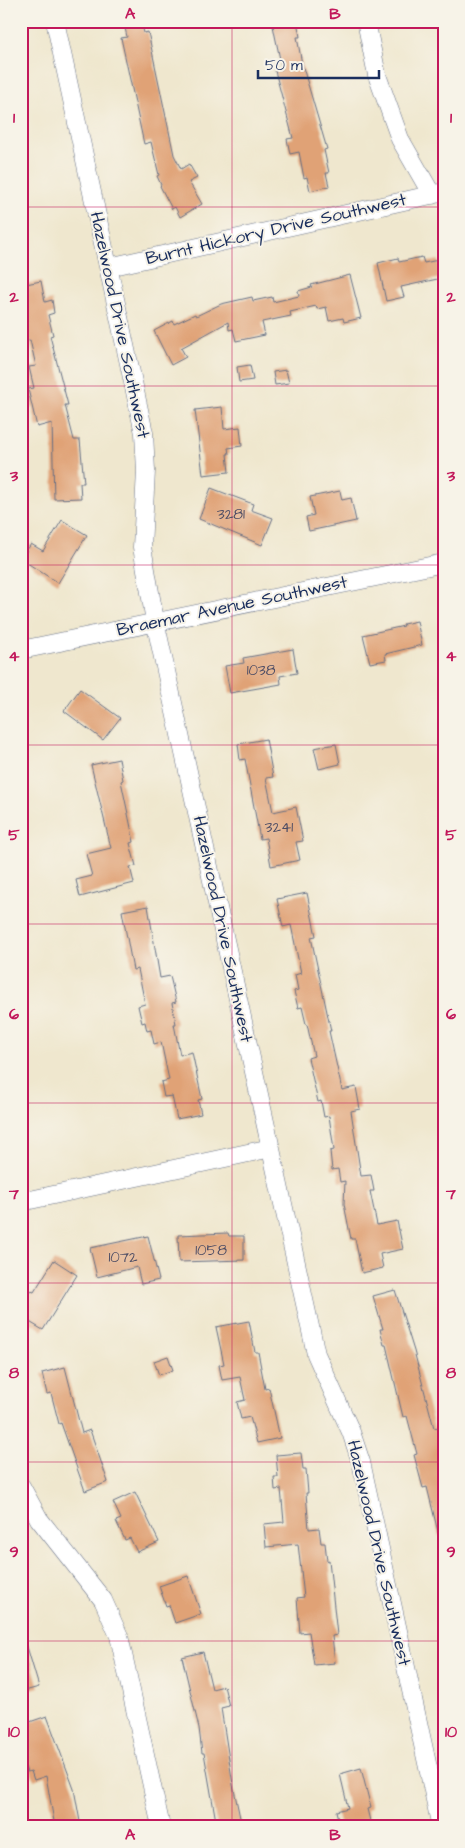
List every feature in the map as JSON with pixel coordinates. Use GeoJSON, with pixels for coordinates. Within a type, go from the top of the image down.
{"type":"FeatureCollection","features":[{"type":"Feature","properties":{"kind":"street","name":"Hazelwood Drive Southwest"},"geometry":{"type":"LineString","coordinates":[[55,21],[144,433],[146,471],[142,547],[155,621],[316,1354],[351,1432],[361,1462],[441,1827]]}},
{"type":"Feature","properties":{"kind":"street"},"geometry":{"type":"LineString","coordinates":[[366,21],[377,75],[400,139],[438,194]]}},
{"type":"Feature","properties":{"kind":"street","name":"Burnt Hickory Drive Southwest"},"geometry":{"type":"LineString","coordinates":[[109,267],[438,194]]}},
{"type":"Feature","properties":{"kind":"street","name":"Braemar Avenue Southwest"},"geometry":{"type":"LineString","coordinates":[[21,650],[444,562]]}},
{"type":"Feature","properties":{"kind":"street"},"geometry":{"type":"LineString","coordinates":[[21,1202],[271,1148]]}},
{"type":"Feature","properties":{"kind":"street"},"geometry":{"type":"LineString","coordinates":[[21,1486],[39,1519],[103,1600],[119,1636],[161,1827]]}},
{"type":"Feature","properties":{"kind":"building"},"geometry":{"type":"Polygon","coordinates":[[[141,21],[144,33],[148,32],[174,155],[181,169],[189,164],[197,178],[189,182],[202,204],[180,217],[175,207],[172,209],[160,186],[151,142],[144,144],[121,38],[127,37],[124,23],[141,21]]]}},
{"type":"Feature","properties":{"kind":"building"},"geometry":{"type":"Polygon","coordinates":[[[272,21],[297,21],[300,37],[297,37],[302,64],[327,149],[324,150],[329,173],[326,173],[329,186],[310,191],[307,177],[304,178],[299,152],[290,154],[287,139],[293,138],[275,71],[282,69],[272,21]]]}},
{"type":"Feature","properties":{"kind":"building"},"geometry":{"type":"Polygon","coordinates":[[[422,257],[424,263],[438,260],[442,278],[401,287],[404,297],[386,301],[378,263],[398,258],[399,262],[422,257]]]}},
{"type":"Feature","properties":{"kind":"building"},"geometry":{"type":"Polygon","coordinates":[[[350,275],[361,318],[344,322],[343,318],[329,321],[326,307],[317,309],[316,306],[290,312],[291,316],[262,322],[265,335],[236,341],[233,329],[229,330],[228,322],[181,348],[186,357],[171,365],[154,331],[173,321],[174,324],[221,304],[252,297],[253,301],[272,297],[273,302],[299,296],[298,291],[312,287],[311,285],[350,275]]]}},
{"type":"Feature","properties":{"kind":"building"},"geometry":{"type":"Polygon","coordinates":[[[41,281],[45,302],[52,300],[54,313],[48,315],[53,335],[50,336],[68,405],[65,405],[74,440],[80,440],[84,483],[80,483],[81,498],[54,499],[52,423],[37,427],[28,389],[34,388],[29,367],[36,366],[30,340],[21,342],[21,328],[26,327],[21,306],[21,285],[41,281]]]}},
{"type":"Feature","properties":{"kind":"building"},"geometry":{"type":"Polygon","coordinates":[[[250,365],[253,380],[239,382],[237,367],[250,365]]]}},
{"type":"Feature","properties":{"kind":"building"},"geometry":{"type":"Polygon","coordinates":[[[286,370],[289,383],[275,385],[273,372],[286,370]]]}},
{"type":"Feature","properties":{"kind":"building"},"geometry":{"type":"Polygon","coordinates":[[[222,407],[224,429],[240,427],[242,446],[228,448],[229,472],[203,475],[195,410],[222,407]]]}},
{"type":"Feature","properties":{"kind":"building"},"geometry":{"type":"Polygon","coordinates":[[[211,488],[253,504],[251,510],[273,518],[262,545],[199,519],[211,488]]]}},
{"type":"Feature","properties":{"kind":"building"},"geometry":{"type":"Polygon","coordinates":[[[340,491],[342,500],[351,498],[356,521],[309,531],[306,517],[314,515],[310,497],[340,491]]]}},
{"type":"Feature","properties":{"kind":"building"},"geometry":{"type":"Polygon","coordinates":[[[62,520],[87,535],[58,583],[21,559],[31,544],[43,551],[62,520]]]}},
{"type":"Feature","properties":{"kind":"building"},"geometry":{"type":"Polygon","coordinates":[[[417,621],[422,645],[385,654],[386,660],[370,663],[363,635],[404,626],[403,624],[417,621]]]}},
{"type":"Feature","properties":{"kind":"building"},"geometry":{"type":"Polygon","coordinates":[[[293,649],[297,673],[280,676],[281,684],[230,693],[225,666],[244,663],[243,658],[293,649]]]}},
{"type":"Feature","properties":{"kind":"building"},"geometry":{"type":"Polygon","coordinates":[[[80,689],[120,718],[103,740],[64,711],[80,689]]]}},
{"type":"Feature","properties":{"kind":"building"},"geometry":{"type":"Polygon","coordinates":[[[266,739],[273,777],[266,778],[273,812],[296,807],[303,841],[296,842],[300,860],[271,866],[266,838],[260,839],[245,759],[240,760],[238,744],[266,739]]]}},
{"type":"Feature","properties":{"kind":"building"},"geometry":{"type":"Polygon","coordinates":[[[336,744],[340,764],[319,769],[314,748],[336,744]]]}},
{"type":"Feature","properties":{"kind":"building"},"geometry":{"type":"Polygon","coordinates":[[[119,759],[123,780],[121,781],[134,842],[130,843],[136,866],[130,867],[134,883],[80,897],[76,880],[92,876],[86,854],[111,848],[91,765],[119,759]]]}},
{"type":"Feature","properties":{"kind":"building"},"geometry":{"type":"Polygon","coordinates":[[[307,893],[316,936],[311,937],[342,1090],[356,1087],[360,1109],[351,1111],[361,1176],[371,1175],[374,1191],[370,1191],[377,1225],[397,1221],[403,1249],[380,1254],[383,1268],[362,1273],[355,1239],[351,1239],[344,1204],[345,1181],[340,1182],[338,1169],[332,1170],[330,1151],[334,1150],[329,1116],[324,1117],[321,1101],[318,1102],[308,1058],[314,1056],[302,1007],[298,1008],[294,991],[298,990],[295,975],[301,973],[291,925],[283,927],[277,899],[307,893]]]}},
{"type":"Feature","properties":{"kind":"building"},"geometry":{"type":"Polygon","coordinates":[[[148,906],[160,978],[170,976],[176,1002],[172,1003],[180,1055],[192,1052],[202,1099],[198,1100],[201,1114],[177,1119],[172,1096],[164,1097],[161,1082],[169,1080],[161,1042],[154,1044],[151,1030],[147,1031],[145,1022],[142,1023],[138,1006],[145,1004],[138,969],[133,970],[122,911],[148,906]]]}},
{"type":"Feature","properties":{"kind":"building"},"geometry":{"type":"Polygon","coordinates":[[[228,1233],[229,1236],[244,1236],[244,1260],[179,1262],[178,1235],[228,1233]]]}},
{"type":"Feature","properties":{"kind":"building"},"geometry":{"type":"Polygon","coordinates":[[[148,1236],[159,1280],[141,1284],[137,1267],[97,1277],[90,1248],[148,1236]]]}},
{"type":"Feature","properties":{"kind":"building"},"geometry":{"type":"Polygon","coordinates":[[[54,1260],[77,1275],[43,1330],[21,1317],[21,1307],[31,1291],[34,1292],[54,1260]]]}},
{"type":"Feature","properties":{"kind":"building"},"geometry":{"type":"Polygon","coordinates":[[[395,1290],[414,1351],[434,1428],[444,1426],[444,1536],[439,1536],[427,1487],[423,1488],[414,1455],[417,1454],[407,1416],[403,1417],[386,1345],[384,1345],[380,1329],[383,1329],[373,1296],[395,1290]]]}},
{"type":"Feature","properties":{"kind":"building"},"geometry":{"type":"Polygon","coordinates":[[[249,1321],[255,1352],[258,1352],[265,1389],[269,1388],[280,1438],[257,1443],[250,1417],[241,1419],[237,1402],[245,1400],[240,1377],[222,1380],[219,1365],[224,1364],[216,1327],[249,1321]]]}},
{"type":"Feature","properties":{"kind":"building"},"geometry":{"type":"Polygon","coordinates":[[[168,1356],[173,1370],[159,1375],[154,1361],[168,1356]]]}},
{"type":"Feature","properties":{"kind":"building"},"geometry":{"type":"Polygon","coordinates":[[[65,1367],[82,1433],[90,1430],[108,1482],[85,1491],[61,1423],[59,1424],[51,1393],[47,1394],[42,1373],[65,1367]]]}},
{"type":"Feature","properties":{"kind":"building"},"geometry":{"type":"Polygon","coordinates":[[[301,1453],[303,1469],[306,1469],[309,1529],[319,1528],[321,1543],[325,1543],[327,1561],[329,1560],[337,1635],[332,1636],[335,1663],[314,1665],[309,1632],[300,1633],[297,1598],[304,1597],[298,1544],[266,1547],[264,1524],[284,1522],[281,1489],[275,1490],[274,1477],[278,1477],[276,1455],[301,1453]]]}},
{"type":"Feature","properties":{"kind":"building"},"geometry":{"type":"Polygon","coordinates":[[[135,1492],[159,1542],[137,1552],[130,1538],[125,1540],[116,1521],[121,1519],[113,1502],[135,1492]]]}},
{"type":"Feature","properties":{"kind":"building"},"geometry":{"type":"Polygon","coordinates":[[[188,1576],[201,1614],[175,1623],[169,1605],[166,1606],[159,1586],[188,1576]]]}},
{"type":"Feature","properties":{"kind":"building"},"geometry":{"type":"Polygon","coordinates":[[[25,1640],[39,1687],[21,1692],[21,1641],[25,1640]]]}},
{"type":"Feature","properties":{"kind":"building"},"geometry":{"type":"Polygon","coordinates":[[[203,1652],[212,1689],[224,1686],[229,1706],[221,1708],[233,1785],[242,1827],[217,1827],[204,1753],[202,1753],[199,1728],[182,1657],[203,1652]]]}},
{"type":"Feature","properties":{"kind":"building"},"geometry":{"type":"Polygon","coordinates":[[[47,1716],[74,1789],[81,1827],[55,1827],[46,1776],[34,1780],[31,1771],[27,1772],[25,1767],[21,1768],[21,1725],[47,1716]]]}},
{"type":"Feature","properties":{"kind":"building"},"geometry":{"type":"Polygon","coordinates":[[[361,1768],[371,1808],[367,1809],[370,1821],[340,1827],[336,1811],[348,1808],[340,1774],[361,1768]]]}}]}
